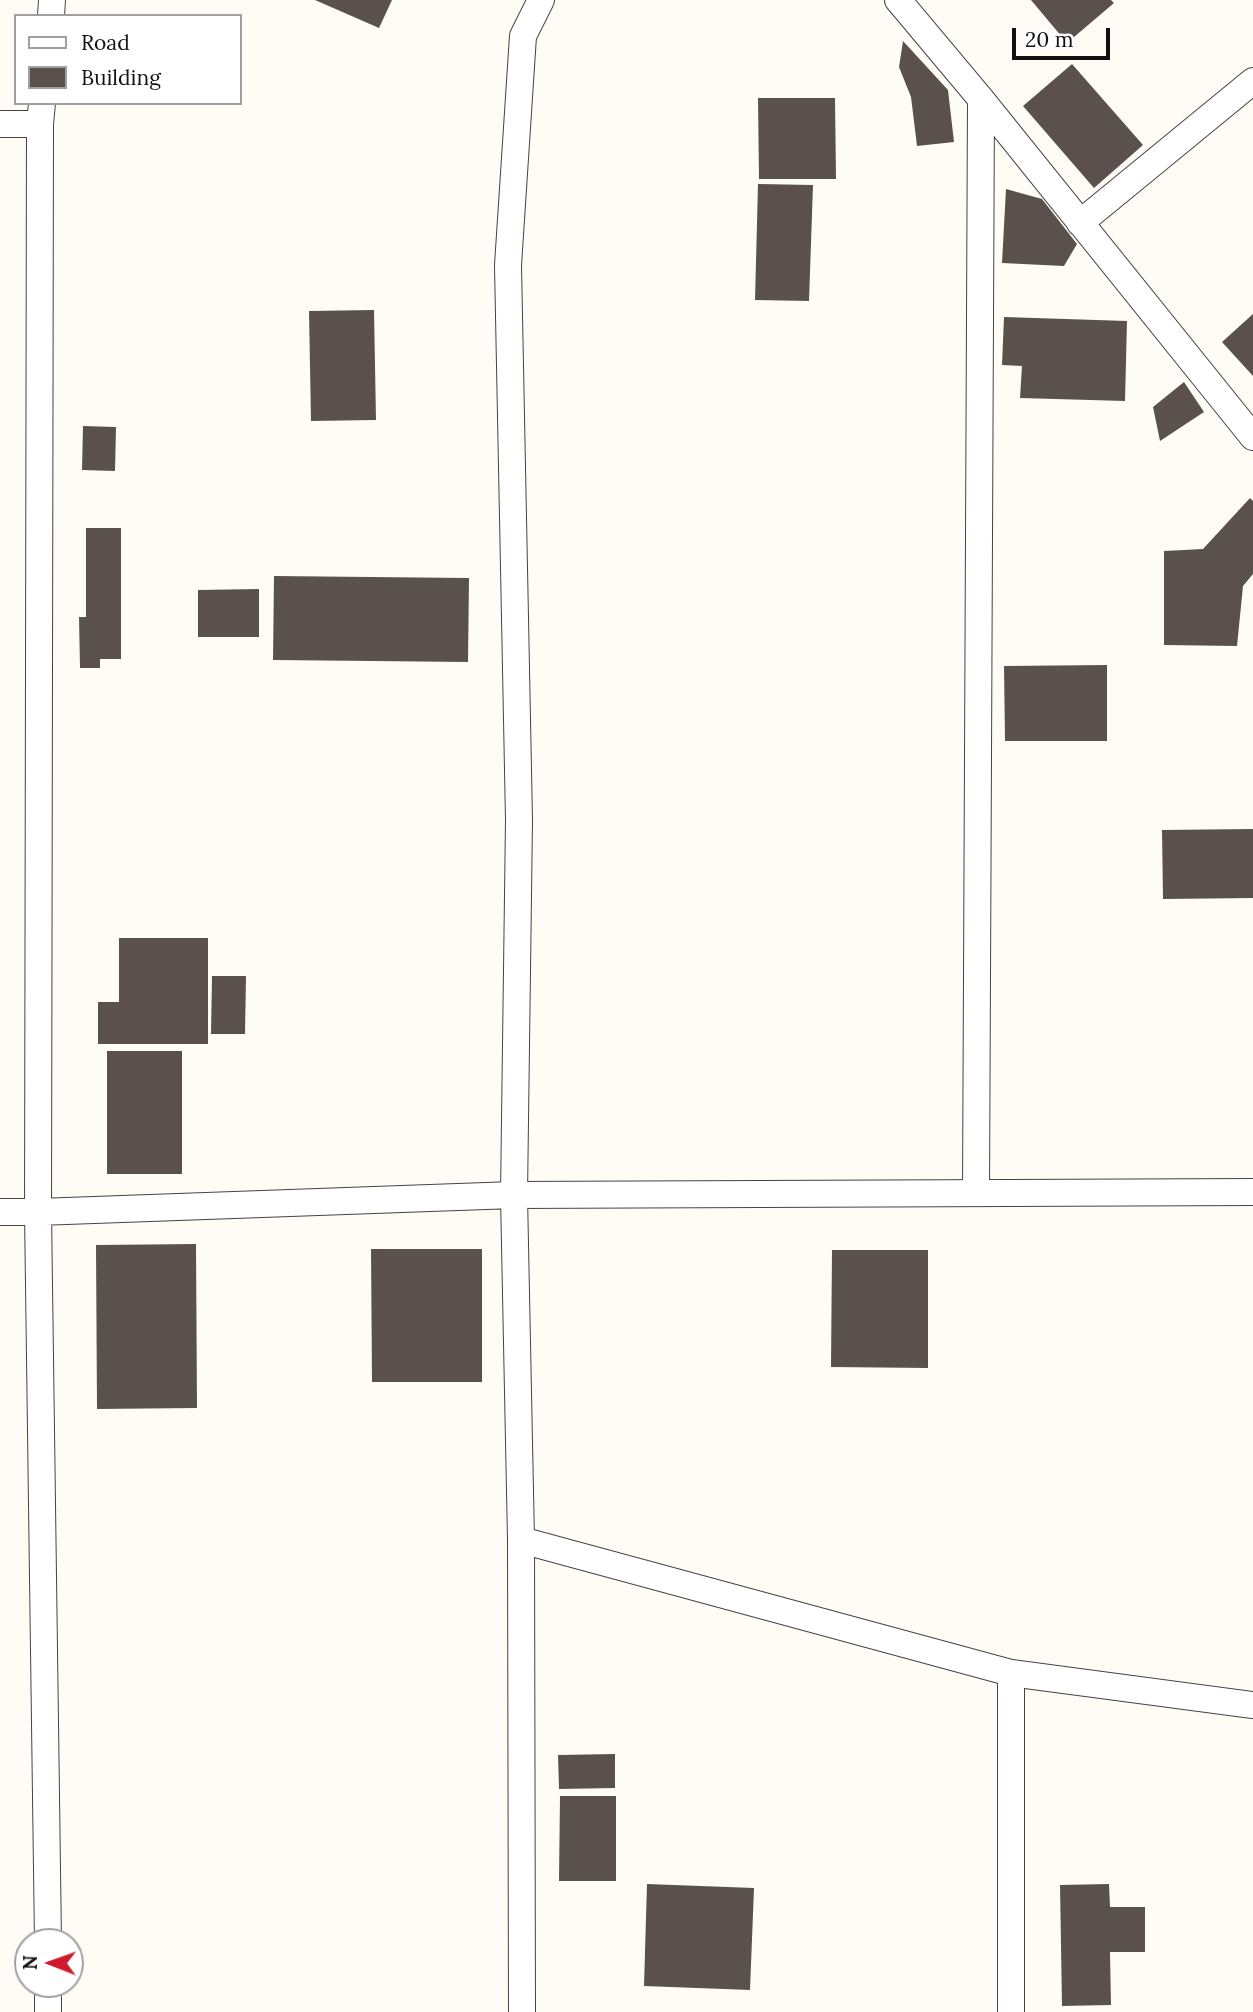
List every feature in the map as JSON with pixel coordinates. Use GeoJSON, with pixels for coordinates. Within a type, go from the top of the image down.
{"type":"FeatureCollection","features":[{"type":"Feature","properties":{"kind":"street"},"geometry":{"type":"LineString","coordinates":[[522,2012],[521,1540],[514,1195],[519,820],[508,265],[523,36],[541,0]]}},
{"type":"Feature","properties":{"kind":"street"},"geometry":{"type":"LineString","coordinates":[[908,3],[981,99],[1253,437]]}},
{"type":"Feature","properties":{"kind":"street"},"geometry":{"type":"LineString","coordinates":[[1080,223],[1253,81]]}},
{"type":"Feature","properties":{"kind":"street"},"geometry":{"type":"LineString","coordinates":[[976,1193],[981,99]]}},
{"type":"Feature","properties":{"kind":"street"},"geometry":{"type":"LineString","coordinates":[[0,124],[41,113],[38,1212],[48,1928]]}},
{"type":"Feature","properties":{"kind":"street"},"geometry":{"type":"LineString","coordinates":[[0,1212],[514,1195],[1253,1192]]}},
{"type":"Feature","properties":{"kind":"street"},"geometry":{"type":"LineString","coordinates":[[521,1540],[1011,1673],[1253,1705]]}},
{"type":"Feature","properties":{"kind":"street"},"geometry":{"type":"LineString","coordinates":[[1011,1673],[1011,2012]]}},
{"type":"Feature","properties":{"kind":"building"},"geometry":{"type":"Polygon","coordinates":[[[315,0],[392,0],[379,28],[315,0]]]}},
{"type":"Feature","properties":{"kind":"building"},"geometry":{"type":"Polygon","coordinates":[[[1031,0],[1111,0],[1114,3],[1067,43],[1031,0]]]}},
{"type":"Feature","properties":{"kind":"building"},"geometry":{"type":"Polygon","coordinates":[[[903,41],[948,90],[954,142],[917,146],[911,97],[899,67],[903,41]]]}},
{"type":"Feature","properties":{"kind":"building"},"geometry":{"type":"Polygon","coordinates":[[[1072,64],[1143,145],[1094,188],[1023,106],[1072,64]]]}},
{"type":"Feature","properties":{"kind":"building"},"geometry":{"type":"Polygon","coordinates":[[[758,98],[835,98],[836,179],[759,179],[758,98]]]}},
{"type":"Feature","properties":{"kind":"building"},"geometry":{"type":"Polygon","coordinates":[[[758,184],[813,185],[809,301],[755,300],[758,184]]]}},
{"type":"Feature","properties":{"kind":"building"},"geometry":{"type":"Polygon","coordinates":[[[1006,189],[1042,199],[1077,244],[1064,266],[1002,263],[1006,189]]]}},
{"type":"Feature","properties":{"kind":"building"},"geometry":{"type":"Polygon","coordinates":[[[374,310],[376,420],[311,421],[309,311],[374,310]]]}},
{"type":"Feature","properties":{"kind":"building"},"geometry":{"type":"Polygon","coordinates":[[[1253,314],[1253,376],[1222,342],[1253,314]]]}},
{"type":"Feature","properties":{"kind":"building"},"geometry":{"type":"Polygon","coordinates":[[[1004,317],[1127,321],[1125,401],[1020,398],[1022,366],[1002,365],[1004,317]]]}},
{"type":"Feature","properties":{"kind":"building"},"geometry":{"type":"Polygon","coordinates":[[[1184,382],[1204,412],[1160,441],[1153,407],[1184,382]]]}},
{"type":"Feature","properties":{"kind":"building"},"geometry":{"type":"Polygon","coordinates":[[[83,426],[116,427],[115,471],[82,470],[83,426]]]}},
{"type":"Feature","properties":{"kind":"building"},"geometry":{"type":"Polygon","coordinates":[[[1250,498],[1253,501],[1253,574],[1243,586],[1237,646],[1164,645],[1164,551],[1203,549],[1250,498]]]}},
{"type":"Feature","properties":{"kind":"building"},"geometry":{"type":"Polygon","coordinates":[[[86,528],[121,528],[121,659],[100,659],[100,668],[80,668],[79,617],[86,617],[86,528]]]}},
{"type":"Feature","properties":{"kind":"building"},"geometry":{"type":"Polygon","coordinates":[[[274,576],[469,578],[468,662],[273,660],[274,576]]]}},
{"type":"Feature","properties":{"kind":"building"},"geometry":{"type":"Polygon","coordinates":[[[259,589],[259,637],[198,637],[198,590],[259,589]]]}},
{"type":"Feature","properties":{"kind":"building"},"geometry":{"type":"Polygon","coordinates":[[[1107,665],[1107,741],[1005,741],[1004,666],[1107,665]]]}},
{"type":"Feature","properties":{"kind":"building"},"geometry":{"type":"Polygon","coordinates":[[[1253,829],[1253,898],[1163,899],[1162,830],[1253,829]]]}},
{"type":"Feature","properties":{"kind":"building"},"geometry":{"type":"Polygon","coordinates":[[[119,938],[208,938],[208,1044],[98,1044],[98,1002],[119,1002],[119,938]]]}},
{"type":"Feature","properties":{"kind":"building"},"geometry":{"type":"Polygon","coordinates":[[[212,976],[246,976],[245,1034],[211,1034],[212,976]]]}},
{"type":"Feature","properties":{"kind":"building"},"geometry":{"type":"Polygon","coordinates":[[[107,1051],[182,1051],[182,1174],[107,1174],[107,1051]]]}},
{"type":"Feature","properties":{"kind":"building"},"geometry":{"type":"Polygon","coordinates":[[[196,1244],[197,1408],[97,1409],[96,1245],[196,1244]]]}},
{"type":"Feature","properties":{"kind":"building"},"geometry":{"type":"Polygon","coordinates":[[[371,1249],[482,1249],[482,1382],[372,1382],[371,1249]]]}},
{"type":"Feature","properties":{"kind":"building"},"geometry":{"type":"Polygon","coordinates":[[[832,1250],[928,1250],[928,1368],[831,1367],[832,1250]]]}},
{"type":"Feature","properties":{"kind":"building"},"geometry":{"type":"Polygon","coordinates":[[[615,1754],[615,1788],[559,1789],[558,1755],[615,1754]]]}},
{"type":"Feature","properties":{"kind":"building"},"geometry":{"type":"Polygon","coordinates":[[[560,1796],[616,1796],[616,1881],[559,1881],[560,1796]]]}},
{"type":"Feature","properties":{"kind":"building"},"geometry":{"type":"Polygon","coordinates":[[[647,1884],[754,1888],[750,1990],[644,1986],[647,1884]]]}},
{"type":"Feature","properties":{"kind":"building"},"geometry":{"type":"Polygon","coordinates":[[[1109,1884],[1110,1907],[1145,1907],[1145,1952],[1110,1952],[1111,2005],[1062,2006],[1060,1885],[1109,1884]]]}}]}
